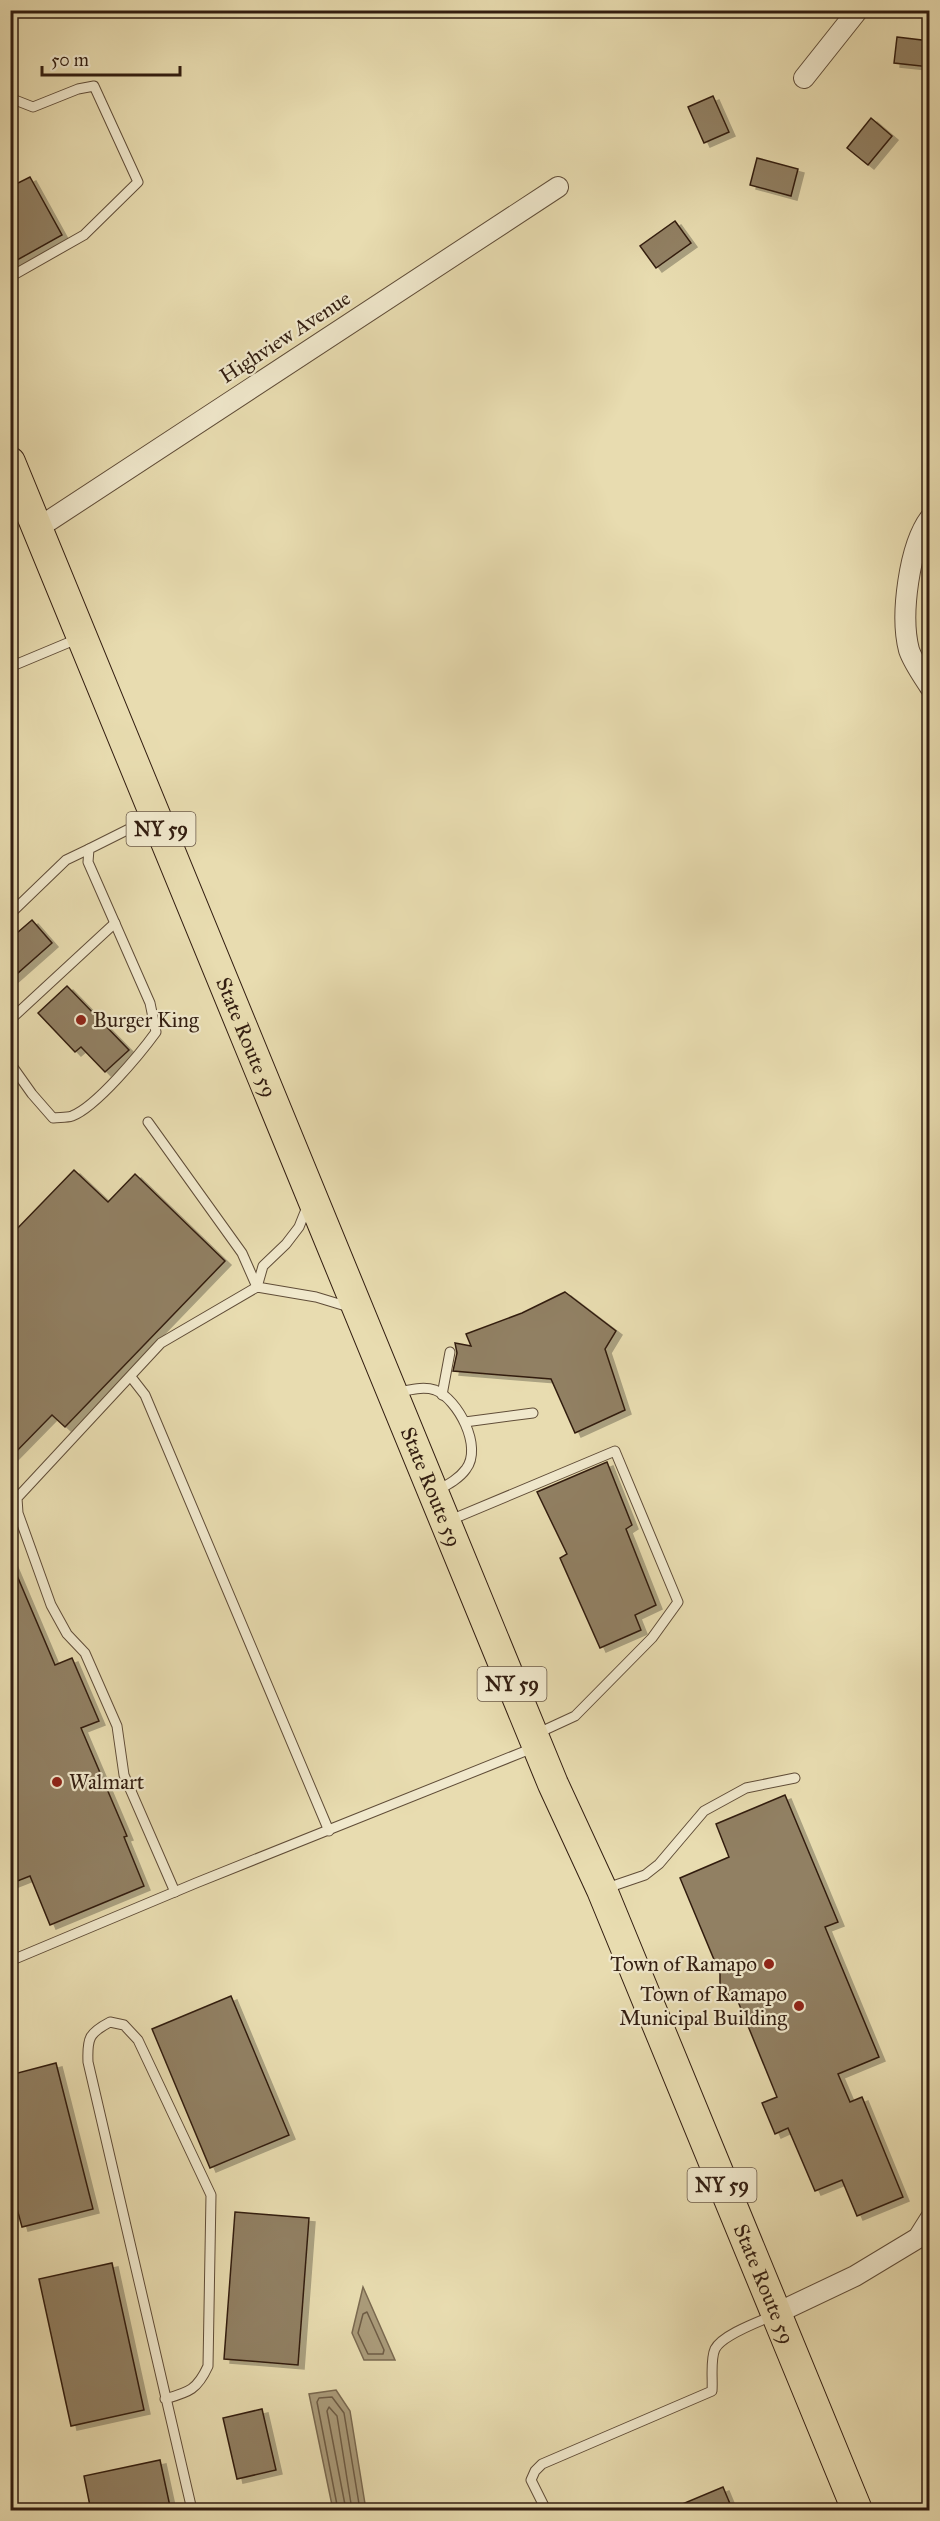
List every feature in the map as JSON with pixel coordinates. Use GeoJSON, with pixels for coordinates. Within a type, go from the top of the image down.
{"type":"FeatureCollection","features":[{"type":"Feature","properties":{"kind":"main road","name":"State Route 59"},"geometry":{"type":"LineString","coordinates":[[10,462],[536,1741],[602,1890],[857,2511]]}},
{"type":"Feature","properties":{"kind":"street"},"geometry":{"type":"LineString","coordinates":[[804,78],[858,10]]}},
{"type":"Feature","properties":{"kind":"street","name":"Highview Avenue"},"geometry":{"type":"LineString","coordinates":[[38,528],[558,187]]}},
{"type":"Feature","properties":{"kind":"street"},"geometry":{"type":"LineString","coordinates":[[930,518],[920,532],[908,577],[907,615],[909,651],[930,687]]}},
{"type":"Feature","properties":{"kind":"street"},"geometry":{"type":"LineString","coordinates":[[775,2314],[921,2241],[930,2219]]}},
{"type":"Feature","properties":{"kind":"lane"},"geometry":{"type":"LineString","coordinates":[[10,98],[33,107],[78,89],[94,86],[138,182],[84,235],[10,277]]}},
{"type":"Feature","properties":{"kind":"lane"},"geometry":{"type":"LineString","coordinates":[[10,667],[82,637]]}},
{"type":"Feature","properties":{"kind":"lane"},"geometry":{"type":"LineString","coordinates":[[10,914],[66,860],[156,815]]}},
{"type":"Feature","properties":{"kind":"lane"},"geometry":{"type":"LineString","coordinates":[[10,1063],[53,1118],[71,1117],[88,1107],[156,1032],[150,1003],[88,862],[89,849]]}},
{"type":"Feature","properties":{"kind":"lane"},"geometry":{"type":"LineString","coordinates":[[10,1020],[115,924]]}},
{"type":"Feature","properties":{"kind":"lane"},"geometry":{"type":"LineString","coordinates":[[148,1122],[242,1253],[257,1287]]}},
{"type":"Feature","properties":{"kind":"lane"},"geometry":{"type":"LineString","coordinates":[[257,1287],[263,1266],[286,1244],[299,1227],[312,1196]]}},
{"type":"Feature","properties":{"kind":"lane"},"geometry":{"type":"LineString","coordinates":[[175,1892],[124,1775],[117,1726],[85,1653],[67,1634],[51,1605],[17,1506],[17,1498],[160,1343],[257,1287],[316,1297],[360,1311]]}},
{"type":"Feature","properties":{"kind":"lane"},"geometry":{"type":"LineString","coordinates":[[442,1395],[450,1352]]}},
{"type":"Feature","properties":{"kind":"lane"},"geometry":{"type":"LineString","coordinates":[[131,1377],[145,1395],[329,1831]]}},
{"type":"Feature","properties":{"kind":"lane"},"geometry":{"type":"LineString","coordinates":[[393,1393],[419,1388],[434,1390],[455,1406],[465,1422],[472,1451],[468,1468],[434,1493]]}},
{"type":"Feature","properties":{"kind":"lane"},"geometry":{"type":"LineString","coordinates":[[465,1422],[533,1413]]}},
{"type":"Feature","properties":{"kind":"lane"},"geometry":{"type":"LineString","coordinates":[[10,1961],[329,1831],[536,1741],[575,1716],[652,1638],[678,1602],[615,1451],[446,1521]]}},
{"type":"Feature","properties":{"kind":"lane"},"geometry":{"type":"LineString","coordinates":[[602,1890],[645,1875],[659,1864],[704,1811],[746,1788],[795,1778]]}},
{"type":"Feature","properties":{"kind":"lane"},"geometry":{"type":"LineString","coordinates":[[165,2399],[187,2393],[200,2383],[208,2366],[211,2194],[138,2040],[124,2025],[110,2022],[94,2030],[87,2045],[88,2062],[165,2399],[192,2511]]}},
{"type":"Feature","properties":{"kind":"lane"},"geometry":{"type":"LineString","coordinates":[[546,2511],[531,2480],[535,2471],[542,2464],[712,2391],[713,2355],[716,2347],[723,2340],[775,2314]]}},
{"type":"Feature","properties":{"kind":"water"},"geometry":{"type":"Polygon","coordinates":[[[363,2287],[395,2360],[364,2360],[352,2333],[363,2287]]]}},
{"type":"Feature","properties":{"kind":"water"},"geometry":{"type":"Polygon","coordinates":[[[336,2390],[350,2411],[366,2510],[333,2510],[309,2394],[336,2390]]]}},
{"type":"Feature","properties":{"kind":"building"},"geometry":{"type":"Polygon","coordinates":[[[897,37],[930,41],[930,67],[894,63],[897,37]]]}},
{"type":"Feature","properties":{"kind":"building"},"geometry":{"type":"Polygon","coordinates":[[[713,96],[729,132],[704,143],[688,107],[713,96]]]}},
{"type":"Feature","properties":{"kind":"building"},"geometry":{"type":"Polygon","coordinates":[[[871,118],[892,136],[868,165],[847,148],[871,118]]]}},
{"type":"Feature","properties":{"kind":"building"},"geometry":{"type":"Polygon","coordinates":[[[757,158],[798,169],[791,196],[750,185],[757,158]]]}},
{"type":"Feature","properties":{"kind":"building"},"geometry":{"type":"Polygon","coordinates":[[[30,177],[62,235],[10,264],[10,187],[30,177]]]}},
{"type":"Feature","properties":{"kind":"building"},"geometry":{"type":"Polygon","coordinates":[[[675,221],[691,243],[656,268],[640,246],[675,221]]]}},
{"type":"Feature","properties":{"kind":"building"},"geometry":{"type":"Polygon","coordinates":[[[32,920],[52,943],[10,980],[10,939],[32,920]]]}},
{"type":"Feature","properties":{"kind":"building"},"geometry":{"type":"Polygon","coordinates":[[[67,986],[129,1050],[105,1072],[81,1047],[75,1052],[38,1013],[67,986]]]}},
{"type":"Feature","properties":{"kind":"building"},"geometry":{"type":"Polygon","coordinates":[[[74,1170],[108,1202],[135,1174],[225,1261],[65,1427],[52,1415],[10,1458],[10,1236],[74,1170]]]}},
{"type":"Feature","properties":{"kind":"building"},"geometry":{"type":"Polygon","coordinates":[[[565,1292],[616,1331],[605,1349],[625,1410],[575,1433],[551,1379],[453,1371],[457,1353],[455,1343],[471,1346],[466,1334],[522,1313],[565,1292]]]}},
{"type":"Feature","properties":{"kind":"building"},"geometry":{"type":"Polygon","coordinates":[[[607,1462],[632,1525],[626,1529],[656,1605],[635,1615],[641,1630],[600,1648],[560,1558],[567,1554],[537,1492],[607,1462]]]}},
{"type":"Feature","properties":{"kind":"building","name":"Walmart"},"geometry":{"type":"Polygon","coordinates":[[[10,1559],[55,1665],[72,1658],[99,1721],[81,1728],[127,1836],[124,1837],[144,1886],[50,1925],[30,1876],[10,1884],[10,1559]]]}},
{"type":"Feature","properties":{"kind":"building","name":"Town of Ramapo Municipal Building"},"geometry":{"type":"Polygon","coordinates":[[[785,1795],[838,1922],[825,1927],[879,2057],[838,2074],[850,2102],[862,2097],[903,2197],[857,2216],[842,2180],[815,2191],[788,2128],[775,2134],[762,2103],[777,2097],[737,1999],[724,1992],[720,1983],[720,1974],[680,1878],[729,1857],[716,1824],[785,1795]]]}},
{"type":"Feature","properties":{"kind":"building"},"geometry":{"type":"Polygon","coordinates":[[[231,1996],[289,2135],[210,2168],[152,2029],[231,1996]]]}},
{"type":"Feature","properties":{"kind":"building"},"geometry":{"type":"Polygon","coordinates":[[[56,2063],[93,2209],[22,2227],[10,2183],[10,2075],[56,2063]]]}},
{"type":"Feature","properties":{"kind":"building"},"geometry":{"type":"Polygon","coordinates":[[[235,2212],[309,2218],[298,2365],[224,2359],[235,2212]]]}},
{"type":"Feature","properties":{"kind":"building"},"geometry":{"type":"Polygon","coordinates":[[[112,2263],[144,2410],[71,2426],[39,2279],[112,2263]]]}},
{"type":"Feature","properties":{"kind":"building"},"geometry":{"type":"Polygon","coordinates":[[[262,2409],[276,2470],[237,2479],[223,2418],[262,2409]]]}},
{"type":"Feature","properties":{"kind":"building"},"geometry":{"type":"Polygon","coordinates":[[[160,2460],[171,2511],[91,2511],[84,2476],[160,2460]]]}},
{"type":"Feature","properties":{"kind":"building"},"geometry":{"type":"Polygon","coordinates":[[[723,2487],[733,2511],[668,2511],[668,2510],[723,2487]]]}},
{"type":"Feature","properties":{"kind":"place","name":"Burger King"},"geometry":{"type":"Point","coordinates":[81,1020]}},
{"type":"Feature","properties":{"kind":"place","name":"Walmart"},"geometry":{"type":"Point","coordinates":[57,1782]}},
{"type":"Feature","properties":{"kind":"place","name":"Town of Ramapo"},"geometry":{"type":"Point","coordinates":[769,1964]}},
{"type":"Feature","properties":{"kind":"place","name":"Town of Ramapo Municipal Building"},"geometry":{"type":"Point","coordinates":[799,2006]}}]}
